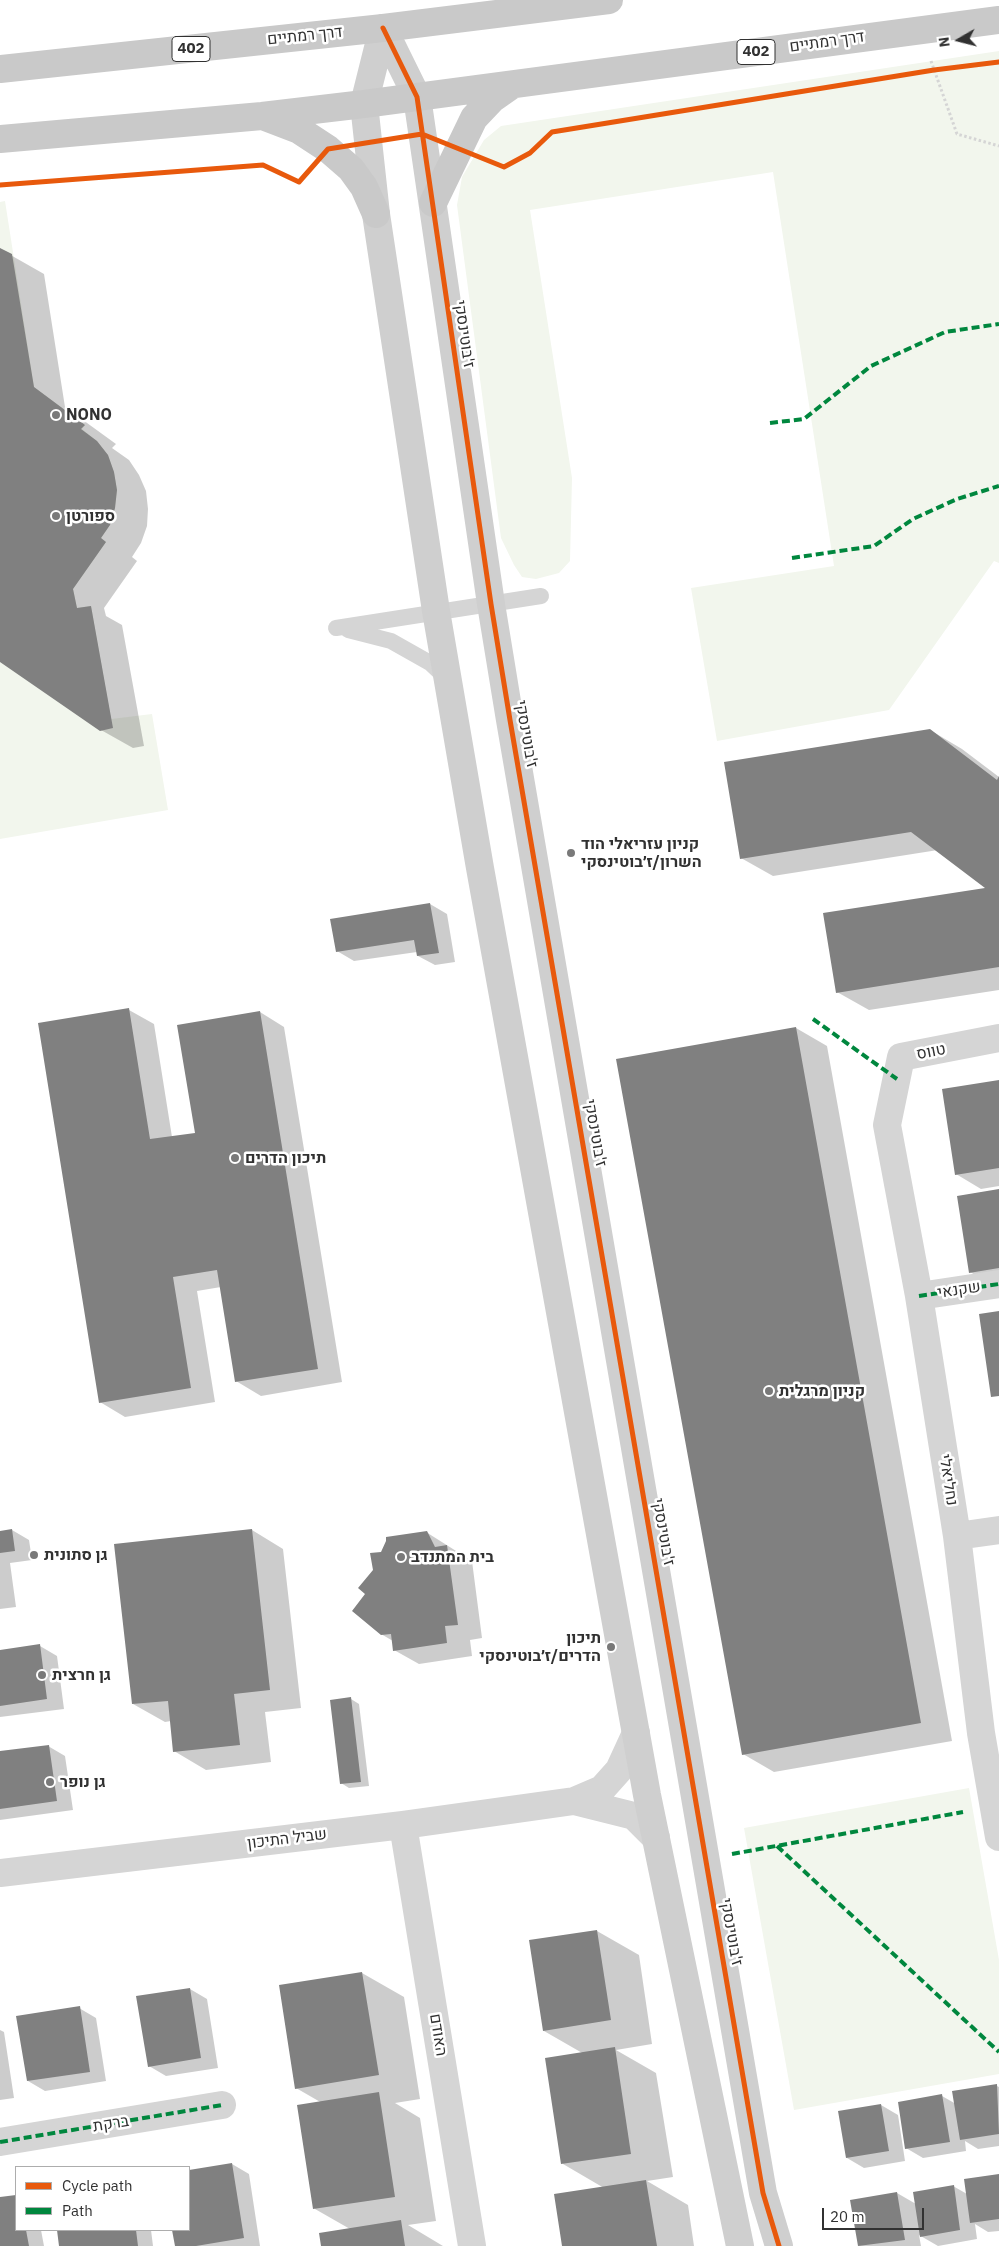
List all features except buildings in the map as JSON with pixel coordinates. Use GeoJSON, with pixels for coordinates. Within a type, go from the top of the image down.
{"type":"FeatureCollection","features":[{"type":"Feature","properties":{"kind":"main road","name":"דרך רמתיים"},"geometry":{"type":"LineString","coordinates":[[0,70],[383,28],[609,0]]}},
{"type":"Feature","properties":{"kind":"main road","name":"דרך רמתיים"},"geometry":{"type":"LineString","coordinates":[[417,97],[999,20]]}},
{"type":"Feature","properties":{"kind":"main road"},"geometry":{"type":"LineString","coordinates":[[433,203],[474,118],[492,99],[513,84]]}},
{"type":"Feature","properties":{"kind":"main road","name":"402"},"geometry":{"type":"LineString","coordinates":[[0,139],[262,116],[417,97]]}},
{"type":"Feature","properties":{"kind":"main road"},"geometry":{"type":"LineString","coordinates":[[262,116],[300,130],[328,149],[351,169],[364,187],[376,214]]}},
{"type":"Feature","properties":{"kind":"street","name":"ז'בוטינסקי"},"geometry":{"type":"LineString","coordinates":[[383,28],[417,97],[491,604],[763,2194],[779,2246]]}},
{"type":"Feature","properties":{"kind":"street"},"geometry":{"type":"LineString","coordinates":[[383,28],[364,104],[376,214],[436,611],[636,1733],[740,2246]]}},
{"type":"Feature","properties":{"kind":"street","name":"טווס"},"geometry":{"type":"LineString","coordinates":[[887,1125],[901,1058],[999,1038]]}},
{"type":"Feature","properties":{"kind":"street","name":"נחליאלי"},"geometry":{"type":"LineString","coordinates":[[887,1125],[920,1296],[957,1536],[981,1733],[999,1838]]}},
{"type":"Feature","properties":{"kind":"street","name":"שקנאי"},"geometry":{"type":"LineString","coordinates":[[920,1296],[999,1284]]}},
{"type":"Feature","properties":{"kind":"street"},"geometry":{"type":"LineString","coordinates":[[957,1536],[999,1530]]}},
{"type":"Feature","properties":{"kind":"street","name":"שביל התיכון"},"geometry":{"type":"LineString","coordinates":[[0,1873],[403,1825],[574,1801],[602,1789],[619,1770],[636,1733]]}},
{"type":"Feature","properties":{"kind":"street","name":"שביל התיכון"},"geometry":{"type":"LineString","coordinates":[[574,1801],[634,1816],[656,1838]]}},
{"type":"Feature","properties":{"kind":"street","name":"האודם"},"geometry":{"type":"LineString","coordinates":[[403,1825],[472,2246]]}},
{"type":"Feature","properties":{"kind":"street","name":"ברקת"},"geometry":{"type":"LineString","coordinates":[[0,2142],[222,2105]]}},
{"type":"Feature","properties":{"kind":"lane"},"geometry":{"type":"LineString","coordinates":[[448,679],[430,663],[391,641],[372,634],[336,628],[541,596]]}},
{"type":"Feature","properties":{"kind":"path"},"geometry":{"type":"LineString","coordinates":[[919,30],[957,134],[999,146]]}},
{"type":"Feature","properties":{"kind":"path"},"geometry":{"type":"LineString","coordinates":[[924,71],[943,69]]}},
{"type":"Feature","properties":{"kind":"shaded area"},"geometry":{"type":"Polygon","coordinates":[[[999,51],[999,563],[994,561],[889,710],[717,741],[691,588],[834,566],[773,172],[530,210],[572,478],[570,561],[559,573],[536,579],[522,577],[501,538],[457,205],[462,177],[484,140],[501,126],[999,51]]]}},
{"type":"Feature","properties":{"kind":"shaded area","name":"ספורטן"},"geometry":{"type":"Polygon","coordinates":[[[5,201],[34,387],[85,425],[82,429],[97,441],[108,455],[114,472],[117,490],[115,508],[110,525],[101,538],[106,542],[73,589],[77,608],[91,606],[111,719],[152,714],[168,810],[0,839],[0,202],[5,201]]]}},
{"type":"Feature","properties":{"kind":"shaded area"},"geometry":{"type":"Polygon","coordinates":[[[969,1788],[999,1960],[999,2074],[794,2110],[744,1828],[969,1788]]]}},
{"type":"Feature","properties":{"kind":"marked path"},"geometry":{"type":"LineString","coordinates":[[770,423],[804,419],[871,366],[945,332],[999,324]]}},
{"type":"Feature","properties":{"kind":"marked path"},"geometry":{"type":"LineString","coordinates":[[792,558],[874,546],[913,519],[957,499],[999,486]]}},
{"type":"Feature","properties":{"kind":"marked path"},"geometry":{"type":"LineString","coordinates":[[813,1019],[897,1079]]}},
{"type":"Feature","properties":{"kind":"marked path"},"geometry":{"type":"LineString","coordinates":[[919,1296],[999,1284]]}},
{"type":"Feature","properties":{"kind":"marked path"},"geometry":{"type":"LineString","coordinates":[[732,1854],[963,1812]]}},
{"type":"Feature","properties":{"kind":"marked path"},"geometry":{"type":"LineString","coordinates":[[777,1846],[999,2052]]}},
{"type":"Feature","properties":{"kind":"marked path"},"geometry":{"type":"LineString","coordinates":[[0,2142],[222,2105]]}},
{"type":"Feature","properties":{"kind":"cycle path"},"geometry":{"type":"LineString","coordinates":[[383,28],[417,97],[491,604],[510,720],[763,2193],[779,2246]]}},
{"type":"Feature","properties":{"kind":"cycle path"},"geometry":{"type":"LineString","coordinates":[[0,185],[263,165],[299,182],[328,149],[422,134],[504,167],[530,153],[552,132],[934,70],[999,62]]}},
{"type":"Feature","properties":{"kind":"place","name":"NONO"},"geometry":{"type":"Point","coordinates":[56,415]}},
{"type":"Feature","properties":{"kind":"place","name":"ספורטן"},"geometry":{"type":"Point","coordinates":[56,516]}},
{"type":"Feature","properties":{"kind":"place","name":"קניון עזריאלי הוד השרון/ז׳בוטינסקי"},"geometry":{"type":"Point","coordinates":[571,853]}},
{"type":"Feature","properties":{"kind":"place","name":"תיכון הדרים"},"geometry":{"type":"Point","coordinates":[235,1158]}},
{"type":"Feature","properties":{"kind":"place","name":"קניון מרגלית"},"geometry":{"type":"Point","coordinates":[769,1391]}},
{"type":"Feature","properties":{"kind":"place","name":"גן סתונית"},"geometry":{"type":"Point","coordinates":[34,1555]}},
{"type":"Feature","properties":{"kind":"place","name":"בית המתנדב"},"geometry":{"type":"Point","coordinates":[401,1557]}},
{"type":"Feature","properties":{"kind":"place","name":"תיכון הדרים/ז׳בוטינסקי"},"geometry":{"type":"Point","coordinates":[611,1647]}},
{"type":"Feature","properties":{"kind":"place","name":"גן חרצית"},"geometry":{"type":"Point","coordinates":[42,1675]}},
{"type":"Feature","properties":{"kind":"place","name":"גן נופר"},"geometry":{"type":"Point","coordinates":[50,1782]}}]}
